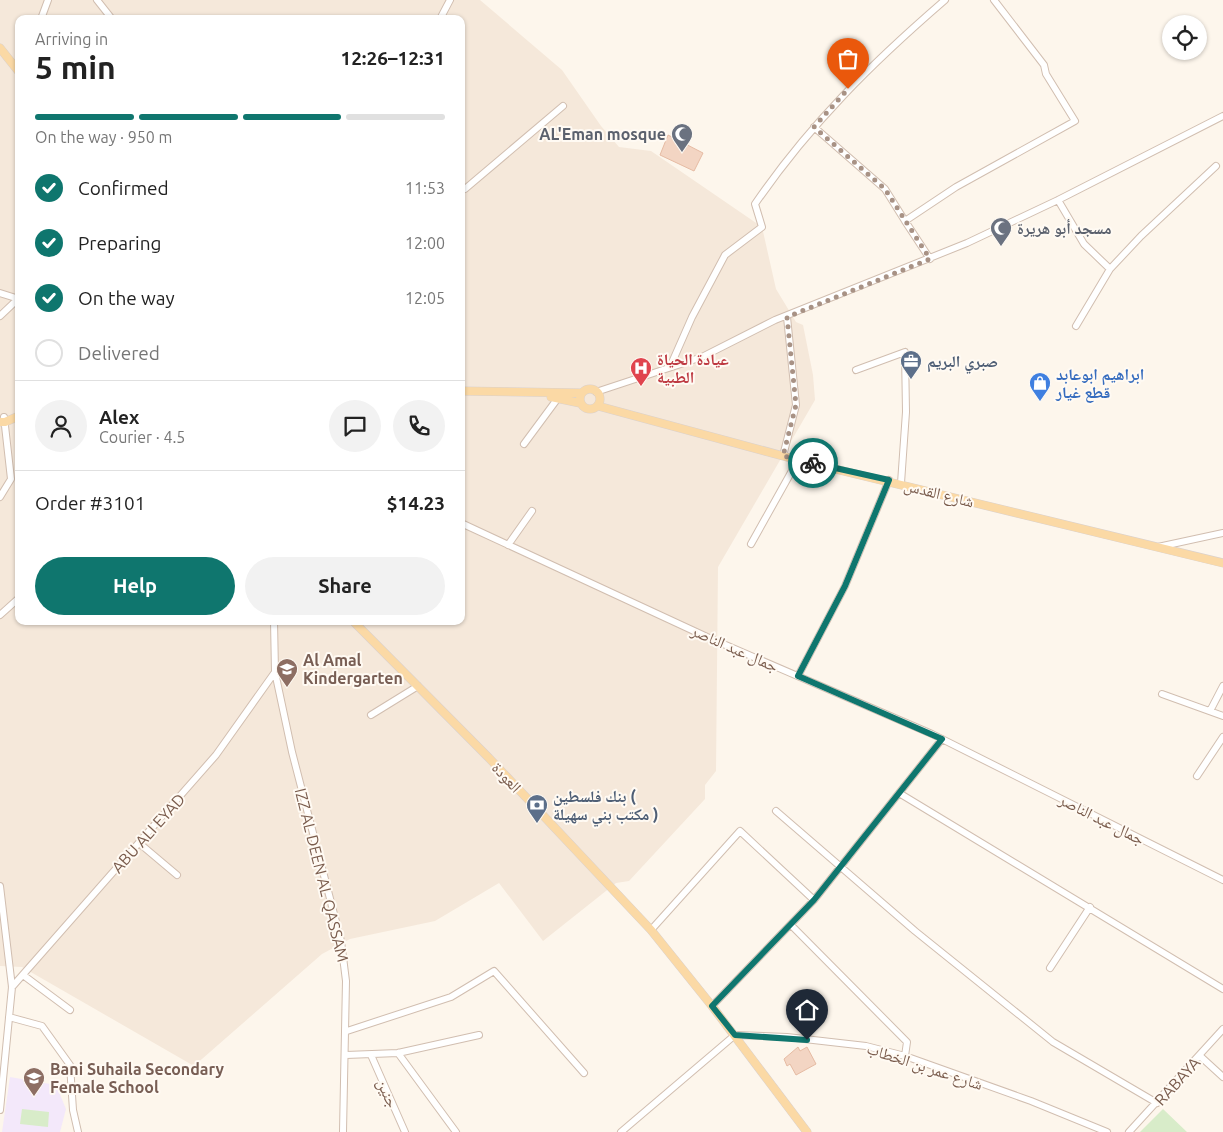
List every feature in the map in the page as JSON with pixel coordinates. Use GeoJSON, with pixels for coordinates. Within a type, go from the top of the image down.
{"type":"FeatureCollection","features":[{"type":"Feature","properties":{"kind":"main road"},"geometry":{"type":"LineString","coordinates":[[0,48],[15,67]]}},
{"type":"Feature","properties":{"kind":"main road"},"geometry":{"type":"LineString","coordinates":[[465,391],[582,393],[588,389],[596,392],[600,398],[598,406],[587,409],[580,404],[558,398],[516,395],[465,396]]}},
{"type":"Feature","properties":{"kind":"main road"},"geometry":{"type":"LineString","coordinates":[[580,404],[582,393]]}},
{"type":"Feature","properties":{"kind":"main road","name":"شارع القدس"},"geometry":{"type":"LineString","coordinates":[[598,406],[798,460],[889,480],[1158,548],[1223,562]]}},
{"type":"Feature","properties":{"kind":"main road"},"geometry":{"type":"LineString","coordinates":[[2,420],[15,414]]}},
{"type":"Feature","properties":{"kind":"main road"},"geometry":{"type":"LineString","coordinates":[[2,420],[15,417]]}},
{"type":"Feature","properties":{"kind":"main road","name":"العودة"},"geometry":{"type":"LineString","coordinates":[[357,625],[606,880],[651,930],[735,1035],[807,1132]]}},
{"type":"Feature","properties":{"kind":"street"},"geometry":{"type":"LineString","coordinates":[[43,15],[48,0]]}},
{"type":"Feature","properties":{"kind":"street"},"geometry":{"type":"LineString","coordinates":[[97,0],[109,15]]}},
{"type":"Feature","properties":{"kind":"street"},"geometry":{"type":"LineString","coordinates":[[442,15],[450,0]]}},
{"type":"Feature","properties":{"kind":"street"},"geometry":{"type":"LineString","coordinates":[[670,367],[692,317],[725,255],[762,227],[755,204],[785,160],[848,89],[945,0]]}},
{"type":"Feature","properties":{"kind":"street"},"geometry":{"type":"LineString","coordinates":[[905,220],[956,187],[1075,121],[1046,74],[1044,65],[994,0]]}},
{"type":"Feature","properties":{"kind":"street"},"geometry":{"type":"LineString","coordinates":[[465,189],[562,106]]}},
{"type":"Feature","properties":{"kind":"street"},"geometry":{"type":"LineString","coordinates":[[596,392],[702,357],[787,317],[930,259],[1058,200],[1223,116]]}},
{"type":"Feature","properties":{"kind":"street"},"geometry":{"type":"LineString","coordinates":[[814,127],[885,189],[930,259]]}},
{"type":"Feature","properties":{"kind":"street"},"geometry":{"type":"LineString","coordinates":[[1076,326],[1110,269],[1141,236],[1216,166]]}},
{"type":"Feature","properties":{"kind":"street"},"geometry":{"type":"LineString","coordinates":[[1058,200],[1084,244],[1110,269]]}},
{"type":"Feature","properties":{"kind":"street"},"geometry":{"type":"LineString","coordinates":[[0,293],[15,298]]}},
{"type":"Feature","properties":{"kind":"street"},"geometry":{"type":"LineString","coordinates":[[0,316],[15,303]]}},
{"type":"Feature","properties":{"kind":"street"},"geometry":{"type":"LineString","coordinates":[[783,456],[796,405],[787,317]]}},
{"type":"Feature","properties":{"kind":"street"},"geometry":{"type":"LineString","coordinates":[[856,370],[905,352],[906,412],[901,483]]}},
{"type":"Feature","properties":{"kind":"street"},"geometry":{"type":"LineString","coordinates":[[524,444],[558,398]]}},
{"type":"Feature","properties":{"kind":"street"},"geometry":{"type":"LineString","coordinates":[[0,497],[11,479],[2,420]]}},
{"type":"Feature","properties":{"kind":"street"},"geometry":{"type":"LineString","coordinates":[[751,544],[798,460]]}},
{"type":"Feature","properties":{"kind":"street"},"geometry":{"type":"LineString","coordinates":[[798,676],[845,586],[889,480]]}},
{"type":"Feature","properties":{"kind":"street"},"geometry":{"type":"LineString","coordinates":[[508,545],[532,511]]}},
{"type":"Feature","properties":{"kind":"street","name":"جمال عبد الناصر"},"geometry":{"type":"LineString","coordinates":[[465,525],[942,739],[1223,880]]}},
{"type":"Feature","properties":{"kind":"street"},"geometry":{"type":"LineString","coordinates":[[1158,548],[1223,533]]}},
{"type":"Feature","properties":{"kind":"street"},"geometry":{"type":"LineString","coordinates":[[0,615],[15,602]]}},
{"type":"Feature","properties":{"kind":"street","name":"IZZ AL DEEN AL QASSAM"},"geometry":{"type":"LineString","coordinates":[[274,625],[275,672],[292,752],[341,941],[346,981],[343,1132]]}},
{"type":"Feature","properties":{"kind":"street","name":"ABU ALI EYAD"},"geometry":{"type":"LineString","coordinates":[[12,987],[216,755],[275,672]]}},
{"type":"Feature","properties":{"kind":"street"},"geometry":{"type":"LineString","coordinates":[[371,715],[418,686]]}},
{"type":"Feature","properties":{"kind":"street"},"geometry":{"type":"LineString","coordinates":[[1210,711],[1223,686]]}},
{"type":"Feature","properties":{"kind":"street"},"geometry":{"type":"LineString","coordinates":[[1162,694],[1223,716]]}},
{"type":"Feature","properties":{"kind":"street"},"geometry":{"type":"LineString","coordinates":[[1197,776],[1223,737]]}},
{"type":"Feature","properties":{"kind":"street"},"geometry":{"type":"LineString","coordinates":[[712,1006],[814,900],[942,739]]}},
{"type":"Feature","properties":{"kind":"street"},"geometry":{"type":"LineString","coordinates":[[899,793],[1223,989]]}},
{"type":"Feature","properties":{"kind":"street"},"geometry":{"type":"LineString","coordinates":[[776,811],[914,931],[1053,1042],[1157,1103]]}},
{"type":"Feature","properties":{"kind":"street"},"geometry":{"type":"LineString","coordinates":[[651,930],[740,831],[814,900]]}},
{"type":"Feature","properties":{"kind":"street"},"geometry":{"type":"LineString","coordinates":[[139,843],[177,875]]}},
{"type":"Feature","properties":{"kind":"street"},"geometry":{"type":"LineString","coordinates":[[0,886],[12,987],[0,1110]]}},
{"type":"Feature","properties":{"kind":"street"},"geometry":{"type":"LineString","coordinates":[[1050,968],[1090,907]]}},
{"type":"Feature","properties":{"kind":"street"},"geometry":{"type":"LineString","coordinates":[[791,925],[907,1042],[905,1056]]}},
{"type":"Feature","properties":{"kind":"street"},"geometry":{"type":"LineString","coordinates":[[346,1031],[451,997],[494,971],[584,1073]]}},
{"type":"Feature","properties":{"kind":"street"},"geometry":{"type":"LineString","coordinates":[[23,975],[70,1010]]}},
{"type":"Feature","properties":{"kind":"street"},"geometry":{"type":"LineString","coordinates":[[9,1017],[42,1026],[70,1065],[73,1110],[78,1132]]}},
{"type":"Feature","properties":{"kind":"street","name":"RABAYA"},"geometry":{"type":"LineString","coordinates":[[1129,1132],[1223,1029]]}},
{"type":"Feature","properties":{"kind":"street"},"geometry":{"type":"LineString","coordinates":[[346,1055],[398,1053],[479,1035]]}},
{"type":"Feature","properties":{"kind":"street"},"geometry":{"type":"LineString","coordinates":[[621,1132],[735,1035]]}},
{"type":"Feature","properties":{"kind":"street","name":"شارع عمر بن الخطاب"},"geometry":{"type":"LineString","coordinates":[[735,1035],[866,1046],[905,1056],[1030,1101],[1107,1132]]}},
{"type":"Feature","properties":{"kind":"street"},"geometry":{"type":"LineString","coordinates":[[398,1053],[456,1132]]}},
{"type":"Feature","properties":{"kind":"street","name":"جنين"},"geometry":{"type":"LineString","coordinates":[[371,1055],[405,1132]]}},
{"type":"Feature","properties":{"kind":"street"},"geometry":{"type":"LineString","coordinates":[[1200,1056],[1223,1077]]}},
{"type":"Feature","properties":{"kind":"shaded area"},"geometry":{"type":"Polygon","coordinates":[[[0,0],[480,0],[562,70],[601,126],[619,147],[651,151],[762,227],[776,289],[796,322],[803,325],[813,375],[815,400],[718,567],[716,771],[705,785],[705,799],[629,881],[616,883],[543,941],[499,883],[435,921],[350,939],[322,954],[194,1066],[22,967],[0,966],[0,0]]]}},
{"type":"Feature","properties":{"kind":"shaded area","name":"Bani Suhaila Secondary Female School"},"geometry":{"type":"Polygon","coordinates":[[[10,1077],[56,1085],[66,1109],[60,1132],[2,1132],[10,1077]]]}},
{"type":"Feature","properties":{"kind":"green space"},"geometry":{"type":"Polygon","coordinates":[[[22,1109],[49,1112],[48,1127],[20,1124],[22,1109]]]}},
{"type":"Feature","properties":{"kind":"green space"},"geometry":{"type":"Polygon","coordinates":[[[1163,1109],[1187,1132],[1140,1132],[1163,1109]]]}},
{"type":"Feature","properties":{"kind":"building","name":"AL'Eman mosque"},"geometry":{"type":"Polygon","coordinates":[[[668,135],[703,153],[694,171],[660,155],[668,135]]]}},
{"type":"Feature","properties":{"kind":"building"},"geometry":{"type":"Polygon","coordinates":[[[798,1047],[800,1051],[807,1047],[816,1064],[796,1075],[790,1064],[787,1066],[784,1059],[798,1047]]]}},
{"type":"Feature","properties":{"kind":"way so far"},"geometry":{"type":"LineString","coordinates":[[813,463],[783,456],[796,405],[794,370],[787,317],[930,259],[885,189],[814,127],[848,89]]}},
{"type":"Feature","properties":{"kind":"place","name":"AL'Eman mosque"},"geometry":{"type":"Point","coordinates":[682,153]}},
{"type":"Feature","properties":{"kind":"place","name":"مسجد أبو هريرة"},"geometry":{"type":"Point","coordinates":[1001,247]}},
{"type":"Feature","properties":{"kind":"place","name":"صبري البريم"},"geometry":{"type":"Point","coordinates":[911,380]}},
{"type":"Feature","properties":{"kind":"place","name":"عيادة الحياة الطبية"},"geometry":{"type":"Point","coordinates":[641,387]}},
{"type":"Feature","properties":{"kind":"place","name":"ابراهيم ابوعابد قطع غيار"},"geometry":{"type":"Point","coordinates":[1040,402]}},
{"type":"Feature","properties":{"kind":"place","name":"Al Amal Kindergarten"},"geometry":{"type":"Point","coordinates":[287,688]}},
{"type":"Feature","properties":{"kind":"place","name":"بنك فلسطين ( مكتب بني سهيلة )"},"geometry":{"type":"Point","coordinates":[537,824]}},
{"type":"Feature","properties":{"kind":"place","name":"Bani Suhaila Secondary Female School"},"geometry":{"type":"Point","coordinates":[34,1097]}},
{"type":"Feature","properties":{"kind":"route"},"geometry":{"type":"LineString","coordinates":[[807,1040],[735,1035],[712,1006],[814,900],[942,739],[798,676],[845,586],[889,480],[813,463]]}}]}
